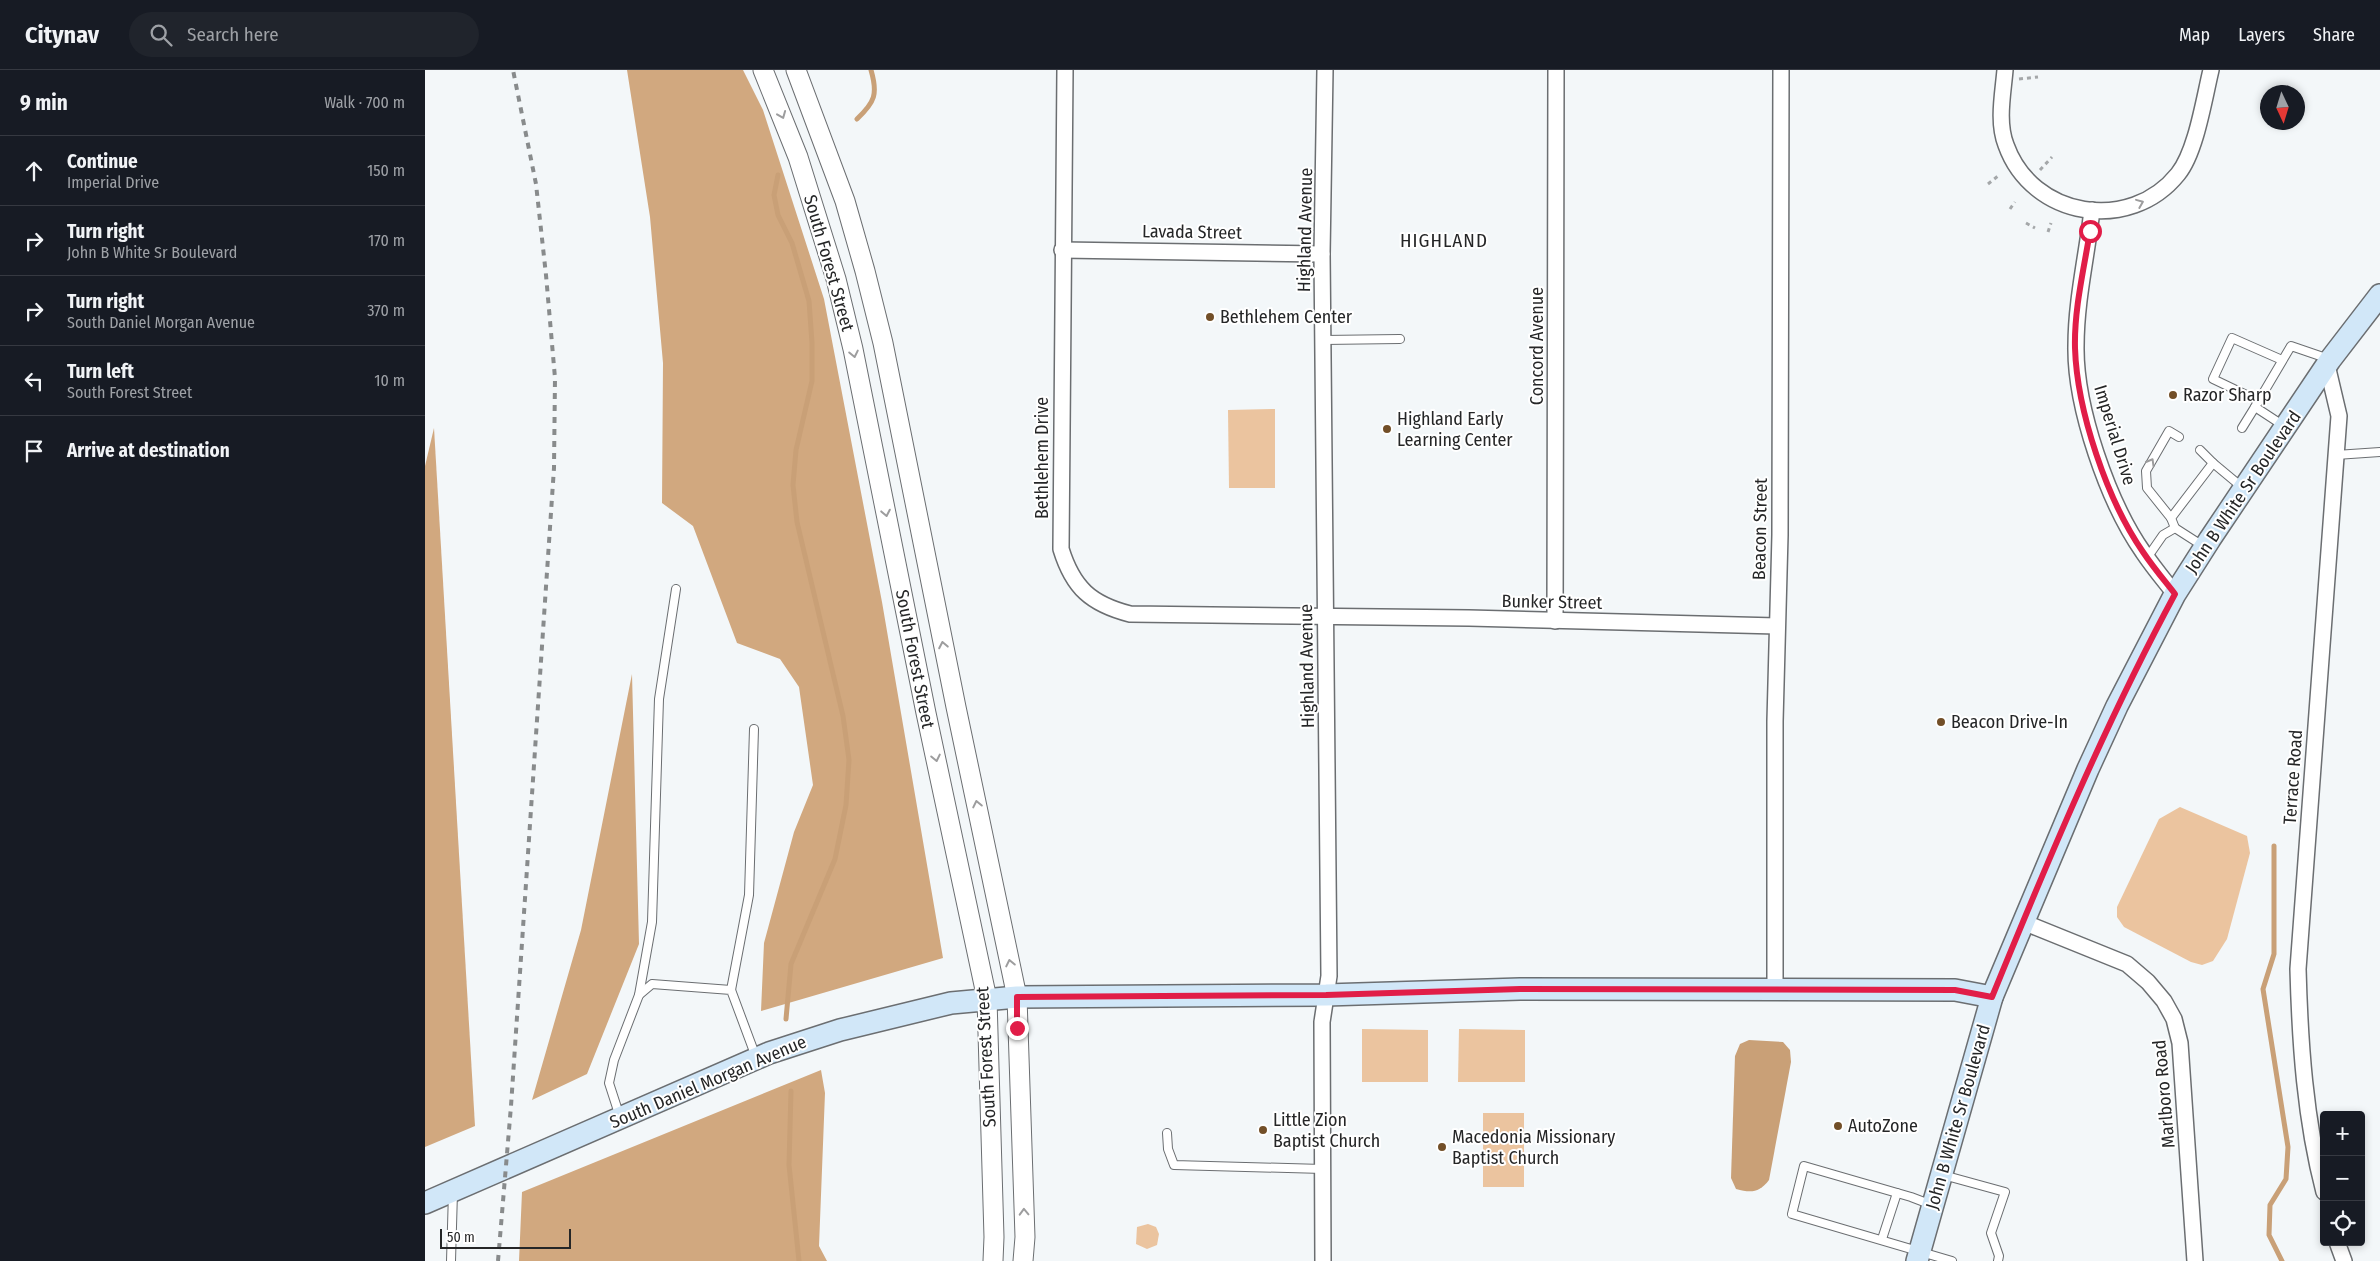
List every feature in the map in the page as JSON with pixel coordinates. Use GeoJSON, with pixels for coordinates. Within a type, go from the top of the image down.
{"type":"FeatureCollection","features":[{"type":"Feature","properties":{"kind":"main road","name":"John B White Sr Boulevard"},"geometry":{"type":"LineString","coordinates":[[1919,1256],[1992,997],[2114,711],[2175,594],[2205,547],[2329,362],[2380,295]]}},
{"type":"Feature","properties":{"kind":"main road","name":"South Daniel Morgan Avenue"},"geometry":{"type":"LineString","coordinates":[[425,1203],[757,1058],[816,1036],[951,1003],[1017,997],[1326,995],[1520,989],[1955,990],[1992,997]]}},
{"type":"Feature","properties":{"kind":"street","name":"South Forest Street"},"geometry":{"type":"LineString","coordinates":[[763,70],[798,157],[836,279],[853,349],[926,713],[987,999],[995,1237],[993,1261]]}},
{"type":"Feature","properties":{"kind":"street","name":"South Forest Street"},"geometry":{"type":"LineString","coordinates":[[796,70],[845,200],[883,343],[954,698],[1017,997],[1025,1237],[1023,1261]]}},
{"type":"Feature","properties":{"kind":"street","name":"Bethlehem Drive"},"geometry":{"type":"LineString","coordinates":[[1065,70],[1061,542],[1067,568],[1078,586],[1099,603],[1111,609],[1130,614],[1325,616]]}},
{"type":"Feature","properties":{"kind":"street","name":"Highland Avenue"},"geometry":{"type":"LineString","coordinates":[[1323,1261],[1323,1022],[1329,976],[1322,254],[1325,70]]}},
{"type":"Feature","properties":{"kind":"street","name":"Concord Avenue"},"geometry":{"type":"LineString","coordinates":[[1555,621],[1556,70]]}},
{"type":"Feature","properties":{"kind":"street","name":"Beacon Street"},"geometry":{"type":"LineString","coordinates":[[1775,989],[1777,626],[1780,535],[1781,70]]}},
{"type":"Feature","properties":{"kind":"street"},"geometry":{"type":"LineString","coordinates":[[2005,70],[2002,125],[2005,144],[2013,161],[2030,182],[2052,199],[2069,206],[2108,211],[2129,208],[2148,200],[2165,188],[2179,173],[2189,155],[2211,70]]}},
{"type":"Feature","properties":{"kind":"street","name":"Imperial Drive"},"geometry":{"type":"LineString","coordinates":[[2092,210],[2077,315],[2075,348],[2078,380],[2084,411],[2107,480],[2123,516],[2147,558],[2175,594]]}},
{"type":"Feature","properties":{"kind":"street","name":"Lavada Street"},"geometry":{"type":"LineString","coordinates":[[1062,250],[1322,254]]}},
{"type":"Feature","properties":{"kind":"street","name":"Terrace Road"},"geometry":{"type":"LineString","coordinates":[[2320,1172],[2307,1106],[2300,1038],[2297,970],[2339,416],[2329,362]]}},
{"type":"Feature","properties":{"kind":"street","name":"Bunker Street"},"geometry":{"type":"LineString","coordinates":[[1325,616],[1777,626]]}},
{"type":"Feature","properties":{"kind":"street","name":"Marlboro Road"},"geometry":{"type":"LineString","coordinates":[[2023,922],[2127,964],[2148,982],[2164,1001],[2174,1019],[2181,1043],[2195,1261]]}},
{"type":"Feature","properties":{"kind":"street"},"geometry":{"type":"LineString","coordinates":[[2338,1246],[2344,1261]]}},
{"type":"Feature","properties":{"kind":"lane"},"geometry":{"type":"LineString","coordinates":[[2282,360],[2232,338],[2213,379],[2257,404],[2286,427]]}},
{"type":"Feature","properties":{"kind":"lane"},"geometry":{"type":"LineString","coordinates":[[1323,340],[1400,339]]}},
{"type":"Feature","properties":{"kind":"lane"},"geometry":{"type":"LineString","coordinates":[[2242,428],[2291,346],[2329,362]]}},
{"type":"Feature","properties":{"kind":"lane"},"geometry":{"type":"LineString","coordinates":[[2179,437],[2169,431],[2145,471],[2147,488],[2171,518],[2175,528],[2205,547]]}},
{"type":"Feature","properties":{"kind":"lane"},"geometry":{"type":"LineString","coordinates":[[2200,450],[2243,488]]}},
{"type":"Feature","properties":{"kind":"lane"},"geometry":{"type":"LineString","coordinates":[[2336,456],[2380,452]]}},
{"type":"Feature","properties":{"kind":"lane"},"geometry":{"type":"LineString","coordinates":[[2171,518],[2213,463]]}},
{"type":"Feature","properties":{"kind":"lane"},"geometry":{"type":"LineString","coordinates":[[2147,558],[2163,535],[2175,528]]}},
{"type":"Feature","properties":{"kind":"lane"},"geometry":{"type":"LineString","coordinates":[[621,1119],[609,1083],[614,1060],[639,995],[652,922],[659,699],[676,589]]}},
{"type":"Feature","properties":{"kind":"lane"},"geometry":{"type":"LineString","coordinates":[[754,729],[749,895],[731,990],[757,1058]]}},
{"type":"Feature","properties":{"kind":"lane"},"geometry":{"type":"LineString","coordinates":[[639,995],[652,984],[731,990]]}},
{"type":"Feature","properties":{"kind":"lane"},"geometry":{"type":"LineString","coordinates":[[1167,1133],[1168,1149],[1174,1165],[1323,1169]]}},
{"type":"Feature","properties":{"kind":"lane"},"geometry":{"type":"LineString","coordinates":[[1933,1206],[1897,1192],[1804,1166],[1791,1214],[1882,1239],[1919,1256],[1952,1261]]}},
{"type":"Feature","properties":{"kind":"lane"},"geometry":{"type":"LineString","coordinates":[[1941,1174],[2005,1192],[1991,1233],[1999,1256],[1998,1261]]}},
{"type":"Feature","properties":{"kind":"lane"},"geometry":{"type":"LineString","coordinates":[[451,1261],[453,1190]]}},
{"type":"Feature","properties":{"kind":"lane"},"geometry":{"type":"LineString","coordinates":[[1882,1239],[1897,1192]]}},
{"type":"Feature","properties":{"kind":"path"},"geometry":{"type":"LineString","coordinates":[[2019,78],[2038,77]]}},
{"type":"Feature","properties":{"kind":"path"},"geometry":{"type":"LineString","coordinates":[[2038,172],[2052,157]]}},
{"type":"Feature","properties":{"kind":"path"},"geometry":{"type":"LineString","coordinates":[[1988,184],[1998,176]]}},
{"type":"Feature","properties":{"kind":"path"},"geometry":{"type":"LineString","coordinates":[[2010,209],[2015,202]]}},
{"type":"Feature","properties":{"kind":"path"},"geometry":{"type":"LineString","coordinates":[[2026,223],[2035,228]]}},
{"type":"Feature","properties":{"kind":"path"},"geometry":{"type":"LineString","coordinates":[[2048,232],[2051,223]]}},
{"type":"Feature","properties":{"kind":"shaded area"},"geometry":{"type":"Polygon","coordinates":[[[627,70],[743,70],[763,110],[824,299],[882,602],[943,958],[761,1011],[764,943],[794,832],[813,785],[799,687],[780,659],[737,643],[693,526],[662,503],[663,363],[650,217],[627,70]]]}},
{"type":"Feature","properties":{"kind":"shaded area"},"geometry":{"type":"Polygon","coordinates":[[[1275,409],[1275,488],[1229,488],[1228,410],[1275,409]]]}},
{"type":"Feature","properties":{"kind":"shaded area"},"geometry":{"type":"Polygon","coordinates":[[[434,428],[475,1126],[425,1147],[425,466],[434,428]]]}},
{"type":"Feature","properties":{"kind":"shaded area"},"geometry":{"type":"Polygon","coordinates":[[[632,674],[639,944],[587,1074],[532,1100],[581,930],[632,674]]]}},
{"type":"Feature","properties":{"kind":"shaded area"},"geometry":{"type":"Polygon","coordinates":[[[2180,807],[2247,836],[2250,853],[2227,939],[2213,961],[2202,965],[2191,962],[2124,927],[2117,917],[2117,907],[2159,819],[2180,807]]]}},
{"type":"Feature","properties":{"kind":"shaded area"},"geometry":{"type":"Polygon","coordinates":[[[1362,1029],[1428,1030],[1428,1082],[1362,1082],[1362,1029]]]}},
{"type":"Feature","properties":{"kind":"shaded area"},"geometry":{"type":"Polygon","coordinates":[[[1459,1029],[1525,1030],[1525,1082],[1458,1082],[1459,1029]]]}},
{"type":"Feature","properties":{"kind":"shaded area"},"geometry":{"type":"Polygon","coordinates":[[[1749,1040],[1783,1042],[1790,1050],[1791,1062],[1769,1180],[1758,1190],[1754,1191],[1736,1189],[1731,1178],[1735,1056],[1740,1044],[1749,1040]]]}},
{"type":"Feature","properties":{"kind":"shaded area"},"geometry":{"type":"Polygon","coordinates":[[[821,1070],[825,1093],[819,1246],[827,1261],[519,1261],[522,1192],[821,1070]]]}},
{"type":"Feature","properties":{"kind":"shaded area"},"geometry":{"type":"Polygon","coordinates":[[[1483,1113],[1524,1113],[1524,1187],[1483,1187],[1483,1113]]]}},
{"type":"Feature","properties":{"kind":"shaded area"},"geometry":{"type":"Polygon","coordinates":[[[1148,1224],[1156,1227],[1159,1234],[1157,1245],[1147,1249],[1136,1244],[1137,1227],[1148,1224]]]}},
{"type":"Feature","properties":{"kind":"waterway"},"geometry":{"type":"LineString","coordinates":[[857,119],[868,108],[873,97],[874,85],[871,70]]}},
{"type":"Feature","properties":{"kind":"waterway"},"geometry":{"type":"LineString","coordinates":[[778,175],[774,195],[778,215],[792,243],[809,301],[812,343],[812,381],[796,450],[793,485],[797,522],[843,716],[849,760],[846,805],[835,859],[791,964],[786,1019]]}},
{"type":"Feature","properties":{"kind":"waterway"},"geometry":{"type":"LineString","coordinates":[[2274,846],[2274,954],[2263,989],[2288,1147],[2286,1179],[2270,1205],[2269,1235],[2282,1261]]}},
{"type":"Feature","properties":{"kind":"waterway"},"geometry":{"type":"LineString","coordinates":[[791,1091],[789,1165],[799,1261]]}},
{"type":"Feature","properties":{"kind":"railway"},"geometry":{"type":"LineString","coordinates":[[498,1261],[511,1106],[554,468],[555,378],[546,275],[536,184],[513,70]]}},
{"type":"Feature","properties":{"kind":"place","name":"Bethlehem Center"},"geometry":{"type":"Point","coordinates":[1210,317]}},
{"type":"Feature","properties":{"kind":"place","name":"Razor Sharp"},"geometry":{"type":"Point","coordinates":[2173,395]}},
{"type":"Feature","properties":{"kind":"place","name":"Highland Early Learning Center"},"geometry":{"type":"Point","coordinates":[1387,429]}},
{"type":"Feature","properties":{"kind":"place","name":"Beacon Drive-In"},"geometry":{"type":"Point","coordinates":[1941,722]}},
{"type":"Feature","properties":{"kind":"place","name":"AutoZone"},"geometry":{"type":"Point","coordinates":[1838,1126]}},
{"type":"Feature","properties":{"kind":"place","name":"Little Zion Baptist Church"},"geometry":{"type":"Point","coordinates":[1263,1130]}},
{"type":"Feature","properties":{"kind":"place","name":"Macedonia Missionary Baptist Church"},"geometry":{"type":"Point","coordinates":[1442,1147]}},
{"type":"Feature","properties":{"kind":"district","name":"HIGHLAND"},"geometry":{"type":"Point","coordinates":[1444,240]}},
{"type":"Feature","properties":{"kind":"route"},"geometry":{"type":"LineString","coordinates":[[1017,1028],[1017,997],[1326,995],[1520,989],[1775,989],[1955,990],[1992,997],[2114,711],[2175,594],[2142,551],[2123,516],[2107,480],[2084,411],[2078,380],[2075,348],[2077,315],[2090,231]]}}]}
